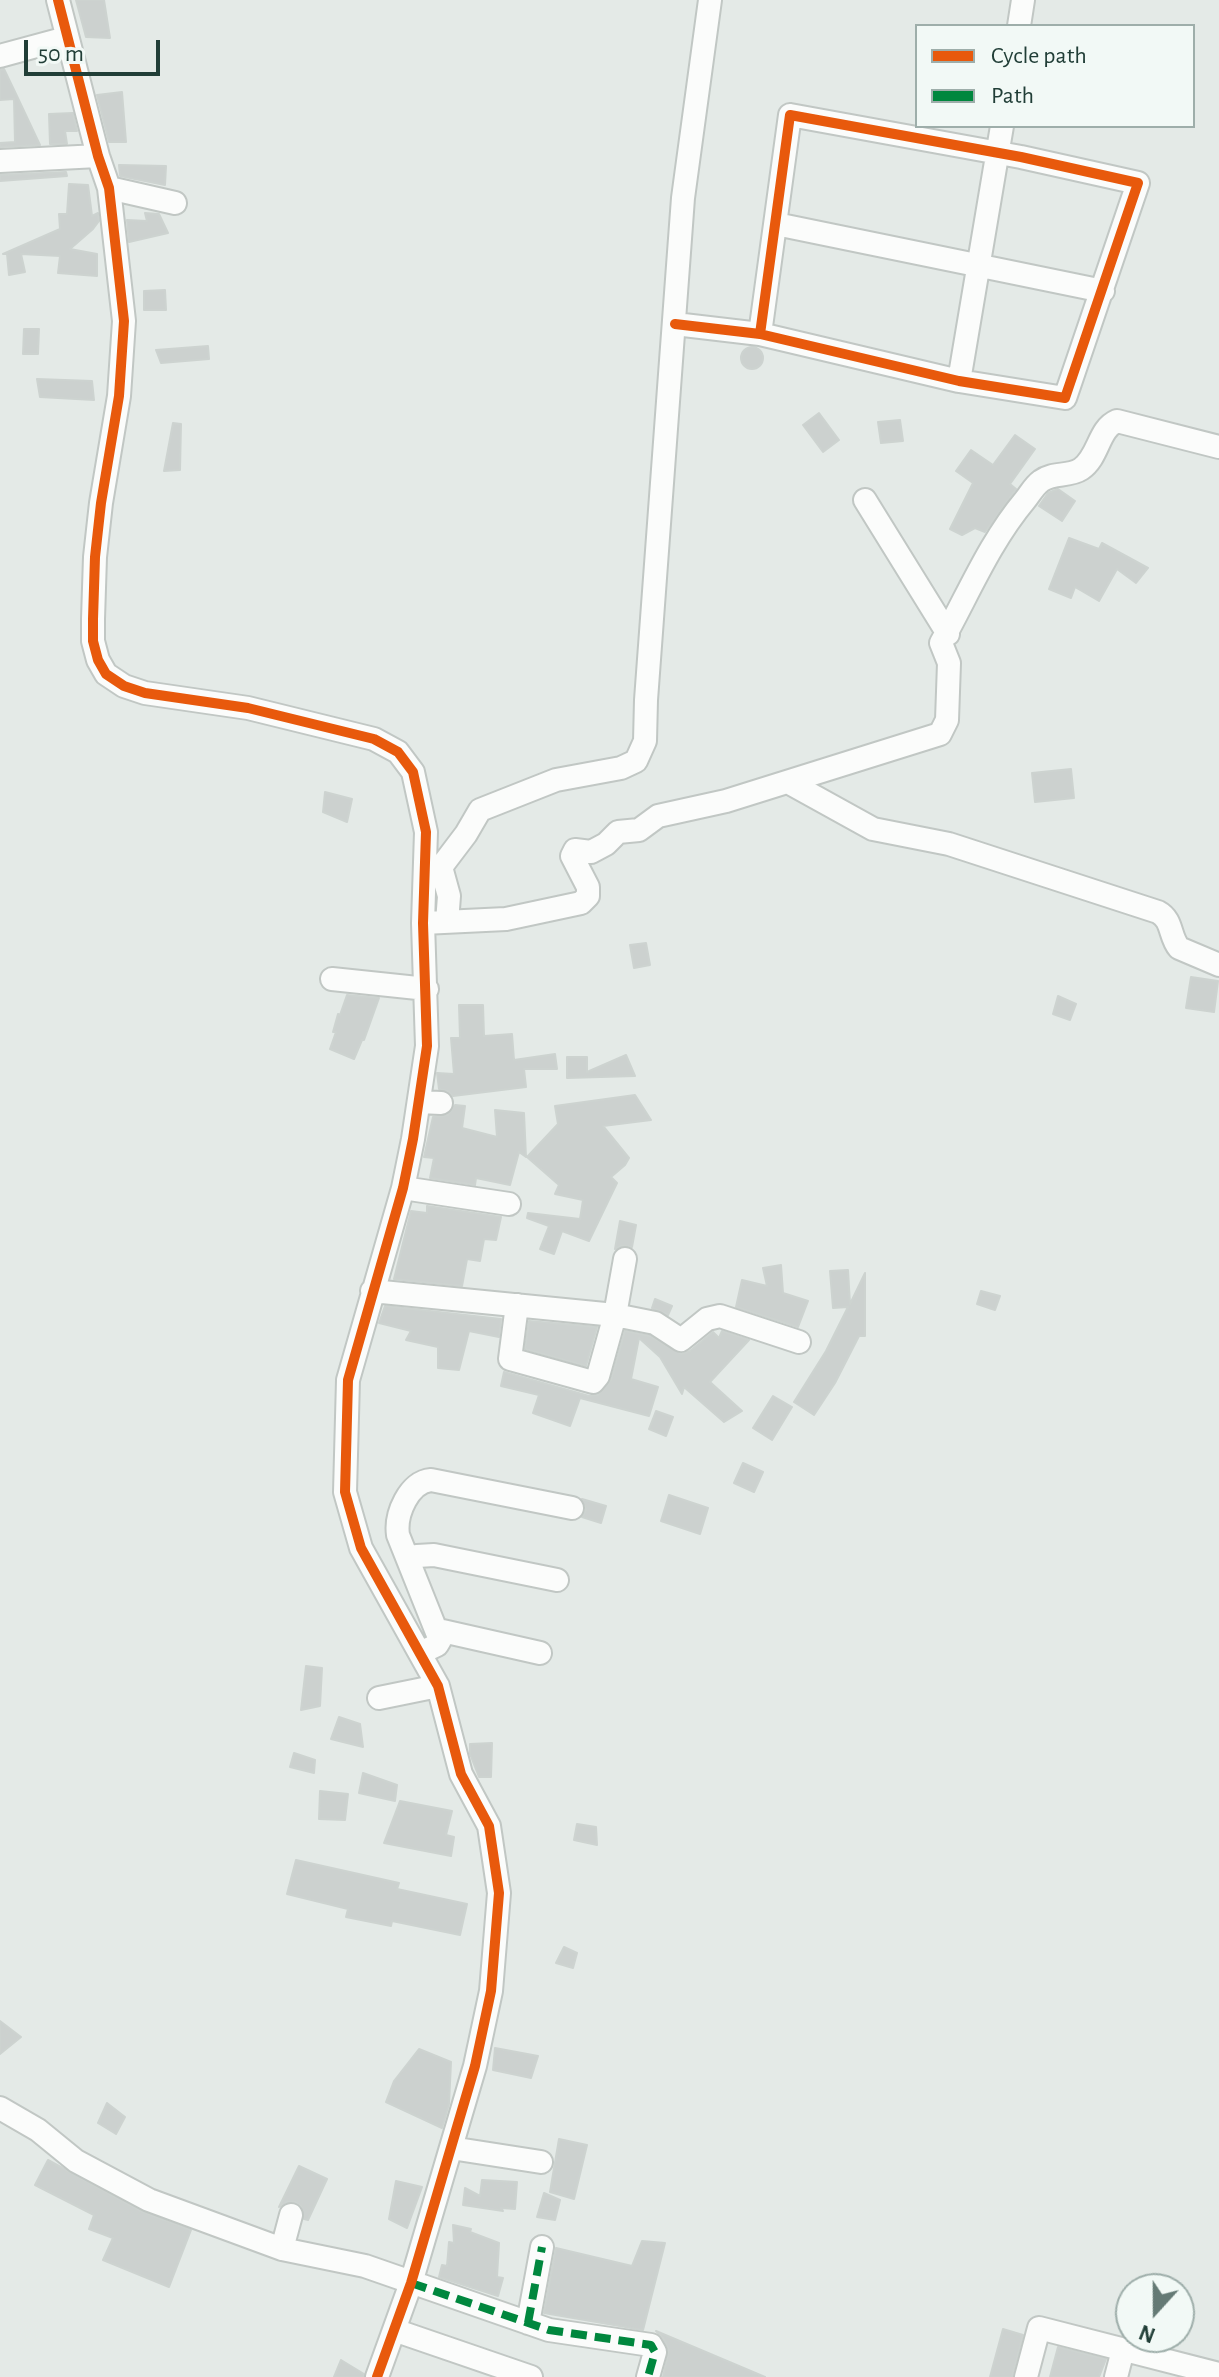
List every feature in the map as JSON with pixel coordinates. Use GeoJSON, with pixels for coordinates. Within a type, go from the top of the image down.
{"type":"FeatureCollection","features":[{"type":"Feature","properties":{"kind":"street"},"geometry":{"type":"LineString","coordinates":[[58,0],[109,188],[124,321],[119,396],[95,557],[93,630],[98,660],[106,674],[124,686],[145,693],[248,708],[374,739],[398,752],[413,772],[426,832],[423,923],[430,1103],[348,1380],[345,1492],[361,1548],[438,1686],[461,1774],[489,1826],[499,1893],[491,1991],[475,2066],[411,2283],[377,2377]]}},
{"type":"Feature","properties":{"kind":"street"},"geometry":{"type":"LineString","coordinates":[[447,922],[449,896],[441,867],[480,810],[556,780],[621,768],[636,761],[641,754],[647,723],[646,700],[683,198],[710,0]]}},
{"type":"Feature","properties":{"kind":"street"},"geometry":{"type":"LineString","coordinates":[[1019,24],[1023,0]]}},
{"type":"Feature","properties":{"kind":"street"},"geometry":{"type":"LineString","coordinates":[[0,56],[66,38]]}},
{"type":"Feature","properties":{"kind":"street"},"geometry":{"type":"LineString","coordinates":[[675,324],[760,334],[959,381],[1065,398],[1138,183],[998,153],[790,115],[760,334]]}},
{"type":"Feature","properties":{"kind":"street"},"geometry":{"type":"LineString","coordinates":[[959,381],[1002,128]]}},
{"type":"Feature","properties":{"kind":"street"},"geometry":{"type":"LineString","coordinates":[[0,161],[98,156]]}},
{"type":"Feature","properties":{"kind":"street"},"geometry":{"type":"LineString","coordinates":[[109,188],[175,203]]}},
{"type":"Feature","properties":{"kind":"street"},"geometry":{"type":"LineString","coordinates":[[776,224],[1103,291]]}},
{"type":"Feature","properties":{"kind":"street"},"geometry":{"type":"LineString","coordinates":[[423,923],[506,919],[581,903],[588,896],[588,887],[572,856],[575,850],[591,852],[606,844],[618,832],[639,830],[658,816],[726,801],[940,734],[947,720],[949,663],[941,643],[974,578],[1012,515],[1037,484],[1048,476],[1082,468],[1109,424],[1117,421],[1219,447]]}},
{"type":"Feature","properties":{"kind":"street"},"geometry":{"type":"LineString","coordinates":[[865,500],[948,634]]}},
{"type":"Feature","properties":{"kind":"street"},"geometry":{"type":"LineString","coordinates":[[788,782],[873,829],[949,844],[1158,912],[1168,920],[1179,948],[1219,965]]}},
{"type":"Feature","properties":{"kind":"street"},"geometry":{"type":"LineString","coordinates":[[332,979],[427,989]]}},
{"type":"Feature","properties":{"kind":"street"},"geometry":{"type":"LineString","coordinates":[[403,1188],[509,1204]]}},
{"type":"Feature","properties":{"kind":"street"},"geometry":{"type":"LineString","coordinates":[[517,1305],[508,1352],[510,1359],[590,1382],[598,1376],[615,1315],[625,1259]]}},
{"type":"Feature","properties":{"kind":"street"},"geometry":{"type":"LineString","coordinates":[[372,1291],[615,1315],[655,1323],[681,1340],[707,1319],[720,1316],[799,1342]]}},
{"type":"Feature","properties":{"kind":"street"},"geometry":{"type":"LineString","coordinates":[[420,1653],[437,1645],[440,1640],[397,1525],[401,1508],[421,1482],[431,1480],[572,1508]]}},
{"type":"Feature","properties":{"kind":"street"},"geometry":{"type":"LineString","coordinates":[[408,1560],[434,1555],[557,1580]]}},
{"type":"Feature","properties":{"kind":"street"},"geometry":{"type":"LineString","coordinates":[[438,1630],[540,1653]]}},
{"type":"Feature","properties":{"kind":"street"},"geometry":{"type":"LineString","coordinates":[[379,1698],[438,1686]]}},
{"type":"Feature","properties":{"kind":"street"},"geometry":{"type":"LineString","coordinates":[[0,2108],[38,2130],[76,2161],[149,2200],[282,2249],[365,2266],[549,2330],[651,2345],[655,2352],[648,2377]]}},
{"type":"Feature","properties":{"kind":"street"},"geometry":{"type":"LineString","coordinates":[[451,2148],[541,2162]]}},
{"type":"Feature","properties":{"kind":"street"},"geometry":{"type":"LineString","coordinates":[[282,2249],[291,2215]]}},
{"type":"Feature","properties":{"kind":"street"},"geometry":{"type":"LineString","coordinates":[[528,2323],[542,2247]]}},
{"type":"Feature","properties":{"kind":"street"},"geometry":{"type":"LineString","coordinates":[[1026,2377],[1039,2328],[1115,2348]]}},
{"type":"Feature","properties":{"kind":"street"},"geometry":{"type":"LineString","coordinates":[[394,2330],[531,2377]]}},
{"type":"Feature","properties":{"kind":"street"},"geometry":{"type":"LineString","coordinates":[[1116,2377],[1122,2353]]}},
{"type":"Feature","properties":{"kind":"street"},"geometry":{"type":"LineString","coordinates":[[1134,2353],[1215,2374]]}},
{"type":"Feature","properties":{"kind":"building"},"geometry":{"type":"Polygon","coordinates":[[[76,0],[104,0],[110,38],[86,37],[76,0]]]}},
{"type":"Feature","properties":{"kind":"building"},"geometry":{"type":"Polygon","coordinates":[[[4,69],[40,145],[0,147],[0,143],[15,142],[14,99],[0,100],[0,70],[4,69]]]}},
{"type":"Feature","properties":{"kind":"building"},"geometry":{"type":"Polygon","coordinates":[[[122,92],[126,142],[109,142],[97,95],[122,92]]]}},
{"type":"Feature","properties":{"kind":"building"},"geometry":{"type":"Polygon","coordinates":[[[73,113],[77,131],[65,131],[67,144],[50,144],[49,114],[73,113]]]}},
{"type":"Feature","properties":{"kind":"building"},"geometry":{"type":"Polygon","coordinates":[[[119,165],[166,166],[165,185],[120,176],[119,165]]]}},
{"type":"Feature","properties":{"kind":"building"},"geometry":{"type":"Polygon","coordinates":[[[66,172],[67,176],[0,181],[0,175],[66,172]]]}},
{"type":"Feature","properties":{"kind":"building"},"geometry":{"type":"Polygon","coordinates":[[[69,184],[88,185],[92,216],[98,213],[99,221],[93,229],[70,249],[97,254],[97,276],[58,273],[60,256],[21,254],[25,272],[9,275],[7,254],[3,254],[60,229],[59,214],[67,214],[69,184]]]}},
{"type":"Feature","properties":{"kind":"building"},"geometry":{"type":"Polygon","coordinates":[[[145,213],[159,214],[168,233],[129,242],[127,220],[147,221],[145,213]]]}},
{"type":"Feature","properties":{"kind":"building"},"geometry":{"type":"Polygon","coordinates":[[[165,290],[166,310],[144,310],[144,291],[165,290]]]}},
{"type":"Feature","properties":{"kind":"building"},"geometry":{"type":"Polygon","coordinates":[[[24,329],[39,329],[38,354],[23,354],[24,329]]]}},
{"type":"Feature","properties":{"kind":"building"},"geometry":{"type":"Polygon","coordinates":[[[208,346],[209,359],[161,363],[156,350],[208,346]]]}},
{"type":"Feature","properties":{"kind":"building"},"geometry":{"type":"Polygon","coordinates":[[[752,347],[760,350],[763,358],[760,366],[752,369],[744,366],[741,358],[744,350],[752,347]]]}},
{"type":"Feature","properties":{"kind":"building"},"geometry":{"type":"Polygon","coordinates":[[[37,379],[92,381],[94,400],[40,397],[37,379]]]}},
{"type":"Feature","properties":{"kind":"building"},"geometry":{"type":"Polygon","coordinates":[[[819,413],[839,440],[823,452],[803,425],[819,413]]]}},
{"type":"Feature","properties":{"kind":"building"},"geometry":{"type":"Polygon","coordinates":[[[900,420],[903,441],[881,443],[878,422],[900,420]]]}},
{"type":"Feature","properties":{"kind":"building"},"geometry":{"type":"Polygon","coordinates":[[[173,423],[181,424],[180,470],[164,471],[173,423]]]}},
{"type":"Feature","properties":{"kind":"building"},"geometry":{"type":"Polygon","coordinates":[[[1015,435],[1035,449],[1010,484],[1016,489],[985,532],[975,528],[962,535],[950,529],[973,483],[956,471],[971,450],[993,465],[1015,435]]]}},
{"type":"Feature","properties":{"kind":"building"},"geometry":{"type":"Polygon","coordinates":[[[1058,489],[1075,501],[1062,521],[1039,506],[1048,493],[1058,489]]]}},
{"type":"Feature","properties":{"kind":"building"},"geometry":{"type":"Polygon","coordinates":[[[1069,538],[1099,549],[1102,543],[1148,568],[1136,583],[1117,569],[1099,601],[1075,587],[1071,598],[1049,589],[1069,538]]]}},
{"type":"Feature","properties":{"kind":"building"},"geometry":{"type":"Polygon","coordinates":[[[1071,769],[1074,798],[1035,802],[1032,773],[1071,769]]]}},
{"type":"Feature","properties":{"kind":"building"},"geometry":{"type":"Polygon","coordinates":[[[325,792],[352,799],[347,822],[323,812],[325,792]]]}},
{"type":"Feature","properties":{"kind":"building"},"geometry":{"type":"Polygon","coordinates":[[[646,943],[650,965],[634,968],[630,945],[646,943]]]}},
{"type":"Feature","properties":{"kind":"building"},"geometry":{"type":"Polygon","coordinates":[[[1191,977],[1218,981],[1214,1012],[1186,1008],[1191,977]]]}},
{"type":"Feature","properties":{"kind":"building"},"geometry":{"type":"Polygon","coordinates":[[[347,995],[379,998],[354,1059],[330,1049],[338,1014],[347,995]]]}},
{"type":"Feature","properties":{"kind":"building"},"geometry":{"type":"Polygon","coordinates":[[[1058,996],[1076,1004],[1070,1020],[1053,1014],[1058,996]]]}},
{"type":"Feature","properties":{"kind":"building"},"geometry":{"type":"Polygon","coordinates":[[[459,1005],[483,1005],[484,1036],[512,1034],[514,1060],[555,1054],[557,1069],[524,1069],[526,1087],[453,1096],[439,1089],[437,1073],[454,1074],[451,1038],[460,1038],[459,1005]]]}},
{"type":"Feature","properties":{"kind":"building"},"geometry":{"type":"Polygon","coordinates":[[[626,1055],[635,1076],[567,1078],[567,1057],[587,1057],[587,1072],[626,1055]]]}},
{"type":"Feature","properties":{"kind":"building"},"geometry":{"type":"Polygon","coordinates":[[[635,1095],[651,1120],[603,1126],[629,1158],[611,1177],[617,1183],[589,1241],[562,1231],[554,1254],[540,1249],[549,1226],[527,1218],[528,1213],[580,1219],[583,1200],[555,1194],[559,1185],[527,1157],[558,1124],[555,1106],[635,1095]]]}},
{"type":"Feature","properties":{"kind":"building"},"geometry":{"type":"Polygon","coordinates":[[[455,1105],[465,1106],[462,1128],[497,1137],[495,1110],[524,1113],[526,1157],[519,1152],[510,1185],[476,1178],[475,1185],[430,1178],[434,1158],[424,1157],[433,1117],[448,1115],[455,1105]]]}},
{"type":"Feature","properties":{"kind":"building"},"geometry":{"type":"Polygon","coordinates":[[[427,1206],[501,1217],[496,1240],[484,1239],[480,1261],[467,1259],[462,1286],[394,1279],[411,1211],[427,1213],[427,1206]]]}},
{"type":"Feature","properties":{"kind":"building"},"geometry":{"type":"Polygon","coordinates":[[[620,1221],[636,1225],[632,1247],[615,1249],[620,1221]]]}},
{"type":"Feature","properties":{"kind":"building"},"geometry":{"type":"Polygon","coordinates":[[[781,1265],[783,1293],[808,1301],[798,1327],[736,1307],[742,1280],[767,1286],[763,1268],[781,1265]]]}},
{"type":"Feature","properties":{"kind":"building"},"geometry":{"type":"Polygon","coordinates":[[[848,1270],[850,1304],[865,1273],[865,1336],[859,1336],[835,1383],[814,1415],[794,1402],[826,1351],[848,1307],[833,1308],[830,1271],[848,1270]]]}},
{"type":"Feature","properties":{"kind":"building"},"geometry":{"type":"Polygon","coordinates":[[[981,1291],[1000,1296],[995,1310],[977,1304],[981,1291]]]}},
{"type":"Feature","properties":{"kind":"building"},"geometry":{"type":"Polygon","coordinates":[[[655,1299],[672,1306],[668,1315],[652,1308],[655,1299]]]}},
{"type":"Feature","properties":{"kind":"building"},"geometry":{"type":"Polygon","coordinates":[[[385,1306],[501,1319],[499,1337],[469,1331],[459,1370],[438,1368],[438,1347],[406,1340],[411,1331],[379,1323],[385,1306]]]}},
{"type":"Feature","properties":{"kind":"building"},"geometry":{"type":"Polygon","coordinates":[[[529,1321],[597,1327],[586,1366],[525,1349],[529,1321]]]}},
{"type":"Feature","properties":{"kind":"building"},"geometry":{"type":"Polygon","coordinates":[[[625,1331],[650,1336],[681,1354],[690,1351],[713,1332],[719,1338],[722,1331],[749,1340],[710,1382],[742,1411],[724,1422],[684,1387],[682,1394],[660,1357],[639,1338],[631,1379],[658,1387],[649,1416],[580,1398],[570,1426],[533,1413],[539,1395],[501,1386],[504,1372],[589,1396],[598,1395],[611,1380],[625,1331]]]}},
{"type":"Feature","properties":{"kind":"building"},"geometry":{"type":"Polygon","coordinates":[[[773,1396],[792,1407],[772,1440],[753,1428],[773,1396]]]}},
{"type":"Feature","properties":{"kind":"building"},"geometry":{"type":"Polygon","coordinates":[[[656,1411],[673,1417],[666,1436],[649,1429],[656,1411]]]}},
{"type":"Feature","properties":{"kind":"building"},"geometry":{"type":"Polygon","coordinates":[[[743,1463],[763,1472],[754,1492],[734,1483],[743,1463]]]}},
{"type":"Feature","properties":{"kind":"building"},"geometry":{"type":"Polygon","coordinates":[[[669,1495],[708,1508],[700,1534],[661,1521],[669,1495]]]}},
{"type":"Feature","properties":{"kind":"building"},"geometry":{"type":"Polygon","coordinates":[[[582,1499],[606,1506],[601,1523],[582,1517],[586,1510],[582,1499]]]}},
{"type":"Feature","properties":{"kind":"building"},"geometry":{"type":"Polygon","coordinates":[[[306,1666],[322,1668],[320,1706],[301,1710],[306,1666]]]}},
{"type":"Feature","properties":{"kind":"building"},"geometry":{"type":"Polygon","coordinates":[[[339,1717],[360,1724],[363,1747],[331,1739],[339,1717]]]}},
{"type":"Feature","properties":{"kind":"building"},"geometry":{"type":"Polygon","coordinates":[[[492,1743],[491,1777],[479,1777],[470,1754],[470,1744],[492,1743]]]}},
{"type":"Feature","properties":{"kind":"building"},"geometry":{"type":"Polygon","coordinates":[[[294,1753],[315,1760],[314,1773],[290,1767],[294,1753]]]}},
{"type":"Feature","properties":{"kind":"building"},"geometry":{"type":"Polygon","coordinates":[[[363,1773],[397,1785],[395,1801],[359,1793],[363,1773]]]}},
{"type":"Feature","properties":{"kind":"building"},"geometry":{"type":"Polygon","coordinates":[[[320,1791],[348,1794],[345,1820],[319,1819],[320,1791]]]}},
{"type":"Feature","properties":{"kind":"building"},"geometry":{"type":"Polygon","coordinates":[[[400,1801],[452,1811],[446,1835],[454,1837],[451,1856],[384,1843],[400,1801]]]}},
{"type":"Feature","properties":{"kind":"building"},"geometry":{"type":"Polygon","coordinates":[[[577,1824],[596,1827],[597,1845],[574,1840],[577,1824]]]}},
{"type":"Feature","properties":{"kind":"building"},"geometry":{"type":"Polygon","coordinates":[[[296,1860],[399,1883],[397,1889],[467,1904],[460,1935],[392,1921],[391,1926],[346,1917],[348,1909],[287,1894],[296,1860]]]}},
{"type":"Feature","properties":{"kind":"building"},"geometry":{"type":"Polygon","coordinates":[[[564,1947],[577,1953],[573,1968],[556,1963],[564,1947]]]}},
{"type":"Feature","properties":{"kind":"building"},"geometry":{"type":"Polygon","coordinates":[[[0,2021],[21,2037],[0,2054],[0,2021]]]}},
{"type":"Feature","properties":{"kind":"building"},"geometry":{"type":"Polygon","coordinates":[[[495,2048],[538,2056],[531,2078],[493,2070],[495,2048]]]}},
{"type":"Feature","properties":{"kind":"building"},"geometry":{"type":"Polygon","coordinates":[[[419,2049],[451,2062],[449,2104],[442,2128],[386,2102],[394,2081],[419,2049]]]}},
{"type":"Feature","properties":{"kind":"building"},"geometry":{"type":"Polygon","coordinates":[[[107,2103],[125,2117],[116,2134],[98,2123],[107,2103]]]}},
{"type":"Feature","properties":{"kind":"building"},"geometry":{"type":"Polygon","coordinates":[[[559,2139],[587,2145],[574,2199],[550,2192],[559,2139]]]}},
{"type":"Feature","properties":{"kind":"building"},"geometry":{"type":"Polygon","coordinates":[[[48,2160],[143,2212],[191,2230],[169,2287],[103,2260],[113,2238],[89,2229],[94,2215],[35,2185],[48,2160]]]}},
{"type":"Feature","properties":{"kind":"building"},"geometry":{"type":"Polygon","coordinates":[[[299,2166],[327,2179],[308,2220],[304,2219],[301,2206],[295,2202],[279,2207],[299,2166]]]}},
{"type":"Feature","properties":{"kind":"building"},"geometry":{"type":"Polygon","coordinates":[[[482,2180],[517,2182],[515,2209],[501,2208],[503,2211],[463,2205],[465,2188],[480,2196],[482,2180]]]}},
{"type":"Feature","properties":{"kind":"building"},"geometry":{"type":"Polygon","coordinates":[[[396,2181],[422,2187],[407,2228],[389,2219],[396,2181]]]}},
{"type":"Feature","properties":{"kind":"building"},"geometry":{"type":"Polygon","coordinates":[[[544,2193],[560,2200],[555,2220],[537,2217],[544,2193]]]}},
{"type":"Feature","properties":{"kind":"building"},"geometry":{"type":"Polygon","coordinates":[[[453,2225],[471,2229],[470,2232],[499,2243],[497,2277],[503,2278],[498,2296],[439,2277],[442,2265],[447,2266],[449,2242],[454,2243],[453,2225]]]}},
{"type":"Feature","properties":{"kind":"building"},"geometry":{"type":"Polygon","coordinates":[[[642,2241],[665,2243],[643,2330],[544,2313],[556,2248],[632,2266],[642,2241]]]}},
{"type":"Feature","properties":{"kind":"building"},"geometry":{"type":"Polygon","coordinates":[[[1003,2329],[1023,2335],[1012,2377],[990,2377],[1003,2329]]]}},
{"type":"Feature","properties":{"kind":"building"},"geometry":{"type":"Polygon","coordinates":[[[656,2331],[765,2377],[663,2377],[669,2350],[656,2331]]]}},
{"type":"Feature","properties":{"kind":"building"},"geometry":{"type":"Polygon","coordinates":[[[1058,2347],[1106,2359],[1099,2377],[1050,2377],[1058,2347]]]}},
{"type":"Feature","properties":{"kind":"building"},"geometry":{"type":"Polygon","coordinates":[[[341,2360],[364,2374],[363,2377],[334,2377],[341,2360]]]}},
{"type":"Feature","properties":{"kind":"marked path"},"geometry":{"type":"LineString","coordinates":[[528,2323],[542,2247]]}},
{"type":"Feature","properties":{"kind":"marked path"},"geometry":{"type":"LineString","coordinates":[[411,2283],[549,2330],[651,2345],[655,2352],[648,2377]]}},
{"type":"Feature","properties":{"kind":"cycle path"},"geometry":{"type":"LineString","coordinates":[[58,0],[109,188],[124,321],[119,396],[95,557],[93,641],[98,660],[106,674],[124,686],[145,693],[248,708],[374,739],[398,752],[413,772],[426,832],[423,923],[427,1046],[403,1188],[348,1380],[345,1492],[361,1548],[438,1686],[461,1774],[489,1826],[499,1893],[491,1991],[475,2066],[411,2283],[377,2377]]}},
{"type":"Feature","properties":{"kind":"cycle path"},"geometry":{"type":"LineString","coordinates":[[675,324],[760,334],[790,115],[1021,157],[1138,183],[1065,398],[959,381],[760,334]]}}]}
